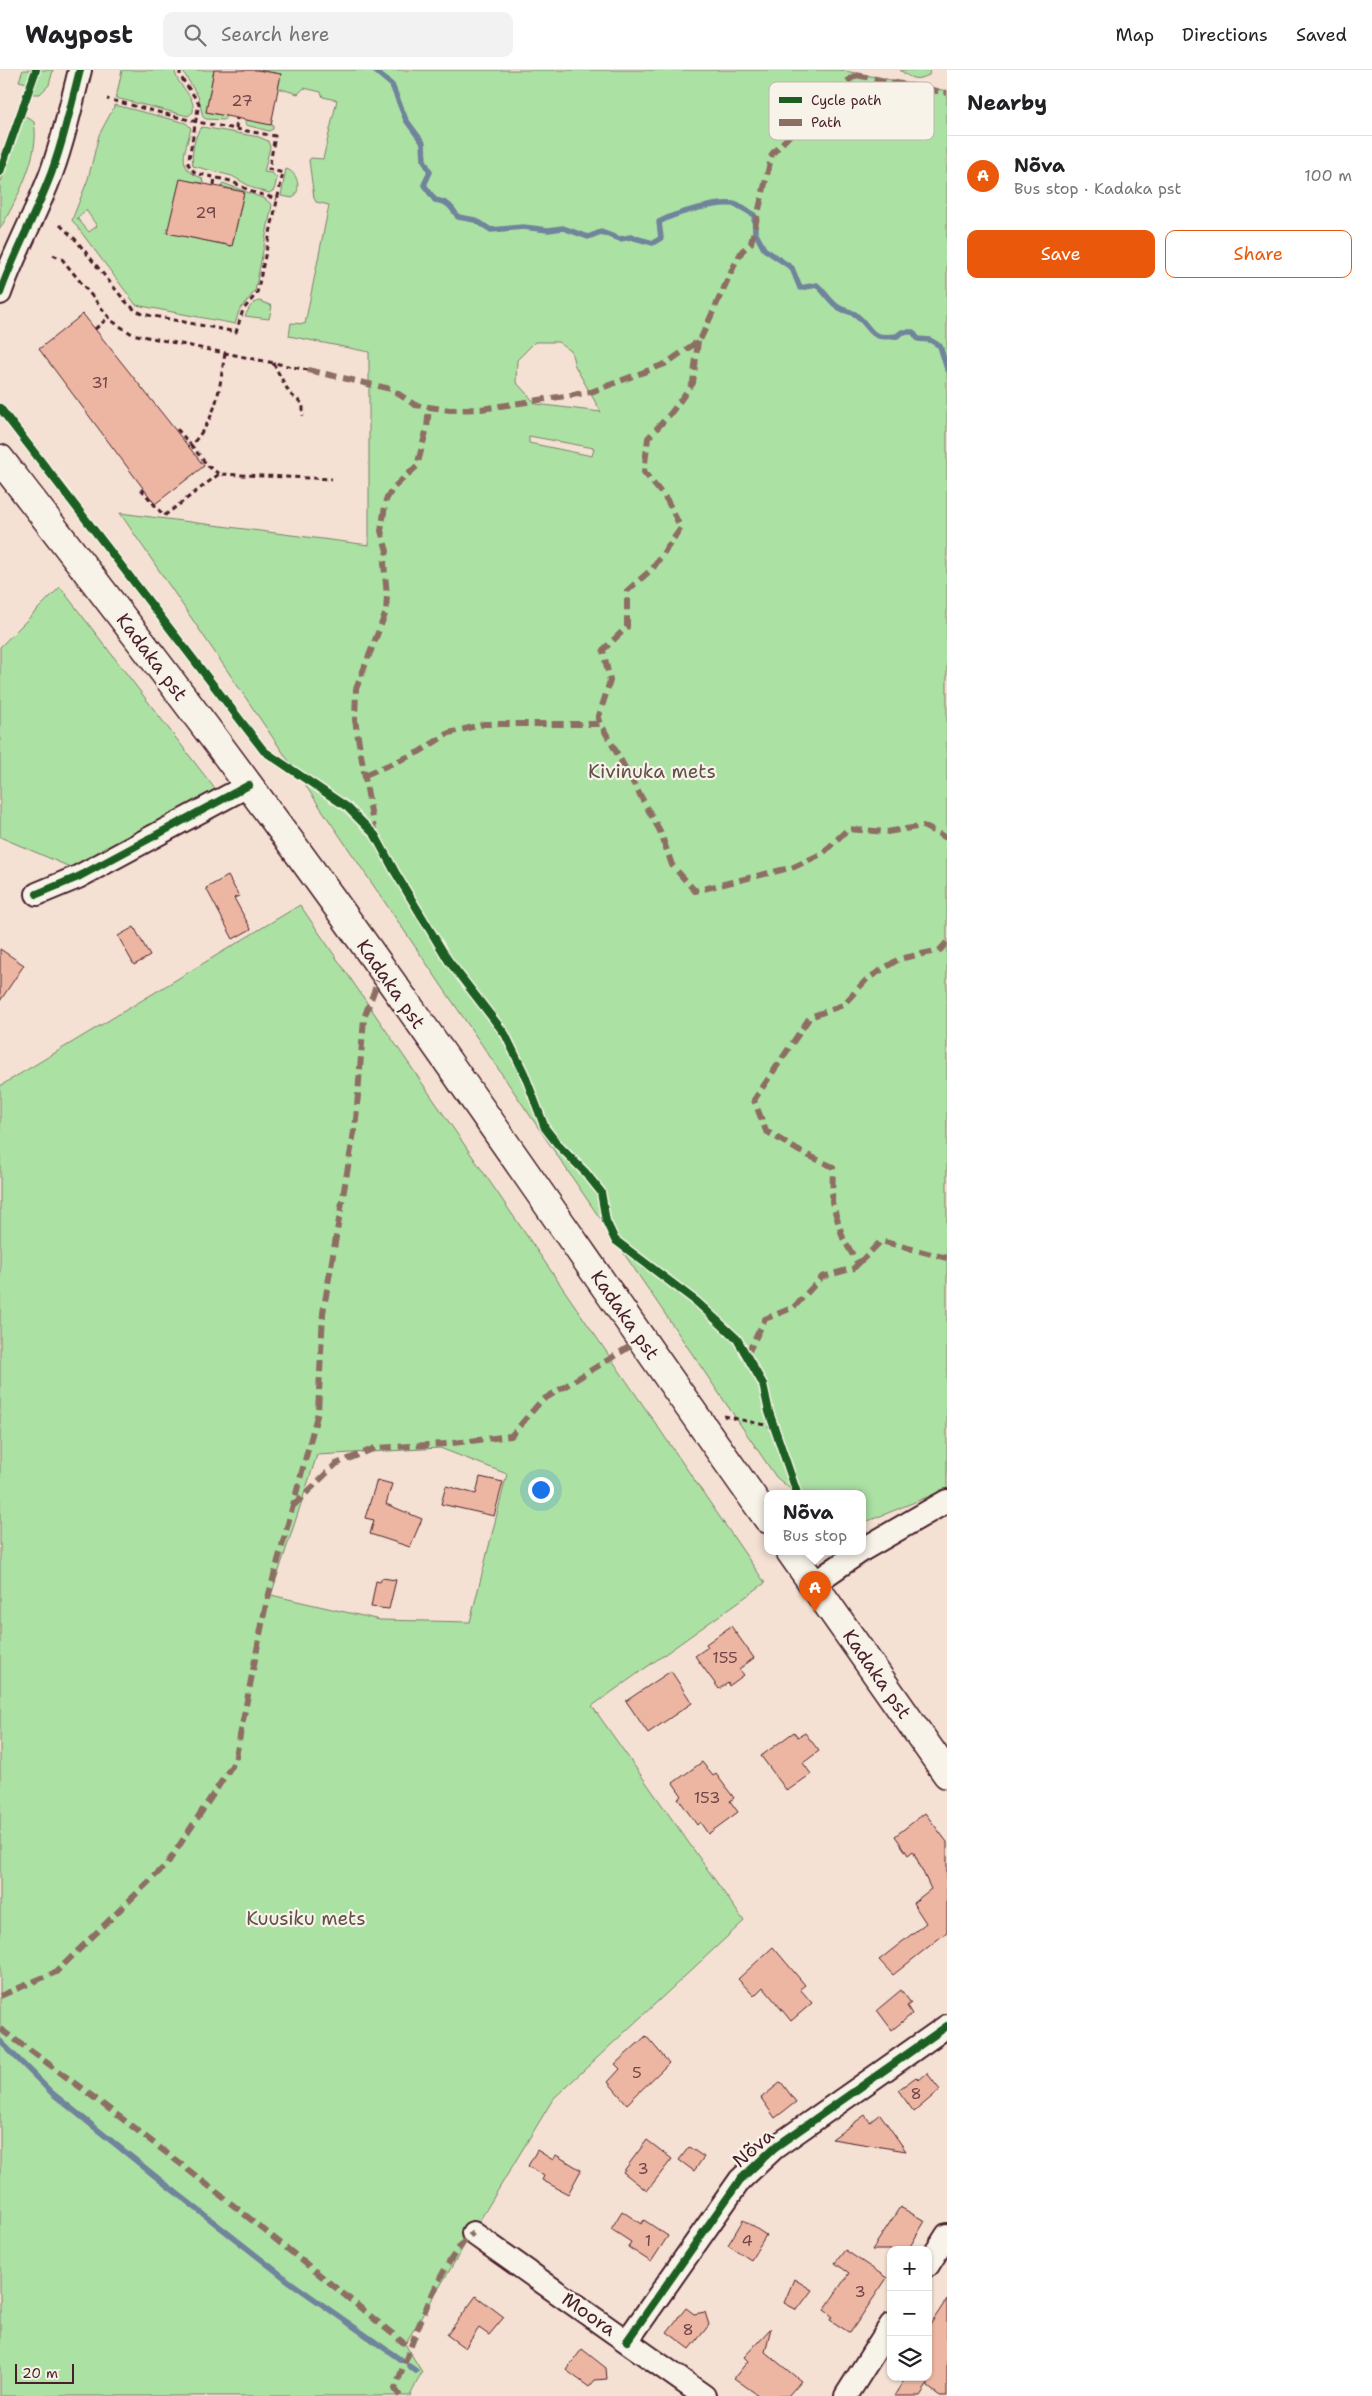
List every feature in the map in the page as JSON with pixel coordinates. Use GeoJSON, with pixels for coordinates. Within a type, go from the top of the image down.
{"type":"FeatureCollection","features":[{"type":"Feature","properties":{"kind":"main road","name":"Kadaka pst"},"geometry":{"type":"LineString","coordinates":[[0,459],[102,590],[249,785],[382,970],[764,1513]]}},
{"type":"Feature","properties":{"kind":"main road","name":"Kadaka pst"},"geometry":{"type":"LineString","coordinates":[[793,1555],[947,1774]]}},
{"type":"Feature","properties":{"kind":"street"},"geometry":{"type":"LineString","coordinates":[[0,293],[4,263],[30,226],[48,182],[80,70]]}},
{"type":"Feature","properties":{"kind":"street"},"geometry":{"type":"LineString","coordinates":[[37,894],[78,877],[249,785]]}},
{"type":"Feature","properties":{"kind":"street"},"geometry":{"type":"LineString","coordinates":[[866,1548],[947,1500]]}},
{"type":"Feature","properties":{"kind":"street"},"geometry":{"type":"LineString","coordinates":[[813,1584],[855,1555]]}},
{"type":"Feature","properties":{"kind":"street","name":"Nõva"},"geometry":{"type":"LineString","coordinates":[[627,2341],[740,2180],[774,2148],[947,2026]]}},
{"type":"Feature","properties":{"kind":"street","name":"Moora"},"geometry":{"type":"LineString","coordinates":[[473,2233],[704,2396]]}},
{"type":"Feature","properties":{"kind":"street"},"geometry":{"type":"LineString","coordinates":[[932,2259],[947,2235]]}},
{"type":"Feature","properties":{"kind":"street"},"geometry":{"type":"LineString","coordinates":[[846,2396],[887,2331]]}},
{"type":"Feature","properties":{"kind":"path"},"geometry":{"type":"LineString","coordinates":[[180,70],[180,76],[198,103],[197,122],[188,164],[195,173],[231,181],[252,192],[277,199]]}},
{"type":"Feature","properties":{"kind":"path"},"geometry":{"type":"LineString","coordinates":[[60,224],[135,310],[236,332],[243,310],[257,292],[283,173],[269,169],[275,136],[197,122],[107,99]]}},
{"type":"Feature","properties":{"kind":"path"},"geometry":{"type":"LineString","coordinates":[[236,129],[237,118]]}},
{"type":"Feature","properties":{"kind":"path"},"geometry":{"type":"LineString","coordinates":[[214,185],[216,177]]}},
{"type":"Feature","properties":{"kind":"path"},"geometry":{"type":"LineString","coordinates":[[53,255],[62,259],[109,317],[120,328],[132,334],[308,370]]}},
{"type":"Feature","properties":{"kind":"path"},"geometry":{"type":"LineString","coordinates":[[95,329],[109,317]]}},
{"type":"Feature","properties":{"kind":"path"},"geometry":{"type":"LineString","coordinates":[[191,445],[204,432],[212,419],[225,353]]}},
{"type":"Feature","properties":{"kind":"path"},"geometry":{"type":"LineString","coordinates":[[273,363],[277,374],[290,394],[303,404],[303,416]]}},
{"type":"Feature","properties":{"kind":"path"},"geometry":{"type":"LineString","coordinates":[[177,431],[208,466],[219,474],[332,480]]}},
{"type":"Feature","properties":{"kind":"path"},"geometry":{"type":"LineString","coordinates":[[141,490],[164,516],[219,474]]}},
{"type":"Feature","properties":{"kind":"path"},"geometry":{"type":"LineString","coordinates":[[721,1416],[773,1423],[778,1436]]}},
{"type":"Feature","properties":{"kind":"green space"},"geometry":{"type":"Polygon","coordinates":[[[23,70],[31,70],[27,83],[19,81],[23,70]]]}},
{"type":"Feature","properties":{"kind":"green space"},"geometry":{"type":"Polygon","coordinates":[[[41,70],[53,70],[49,85],[40,94],[33,94],[41,70]]]}},
{"type":"Feature","properties":{"kind":"green space"},"geometry":{"type":"Polygon","coordinates":[[[122,70],[175,70],[176,76],[192,100],[193,112],[188,116],[116,98],[122,70]]]}},
{"type":"Feature","properties":{"kind":"green space"},"geometry":{"type":"Polygon","coordinates":[[[182,70],[214,70],[206,112],[226,116],[224,120],[206,119],[203,117],[198,96],[182,70]]]}},
{"type":"Feature","properties":{"kind":"green space","name":"Kivinuka mets"},"geometry":{"type":"Polygon","coordinates":[[[257,70],[840,70],[901,82],[769,82],[769,140],[934,140],[934,88],[947,91],[947,1489],[866,1522],[866,1490],[791,1490],[776,1477],[120,513],[369,545],[369,352],[289,336],[291,323],[305,324],[329,205],[316,202],[314,198],[309,160],[311,158],[323,159],[337,100],[323,97],[321,92],[304,88],[298,94],[278,88],[281,74],[257,70]],[[535,342],[517,360],[516,382],[536,404],[601,412],[575,366],[571,351],[558,342],[535,342]],[[529,436],[529,443],[592,456],[594,448],[529,436]]]}},
{"type":"Feature","properties":{"kind":"green space"},"geometry":{"type":"Polygon","coordinates":[[[900,70],[930,70],[929,75],[917,78],[911,77],[900,70]]]}},
{"type":"Feature","properties":{"kind":"green space"},"geometry":{"type":"Polygon","coordinates":[[[115,105],[186,123],[191,128],[185,151],[185,164],[193,174],[202,178],[203,183],[180,180],[168,233],[232,246],[244,192],[220,186],[223,183],[265,199],[272,205],[255,291],[239,311],[235,324],[136,305],[72,220],[88,179],[99,135],[115,105]],[[86,210],[77,218],[89,232],[97,226],[86,210]]]}},
{"type":"Feature","properties":{"kind":"green space"},"geometry":{"type":"Polygon","coordinates":[[[24,115],[34,122],[35,135],[31,163],[20,191],[0,229],[0,184],[24,115]]]}},
{"type":"Feature","properties":{"kind":"green space"},"geometry":{"type":"Polygon","coordinates":[[[244,119],[273,125],[273,129],[269,131],[246,125],[244,119]]]}},
{"type":"Feature","properties":{"kind":"green space"},"geometry":{"type":"Polygon","coordinates":[[[202,127],[259,137],[268,141],[270,147],[264,172],[272,173],[277,178],[274,190],[269,193],[253,188],[232,176],[193,166],[194,145],[199,130],[202,127]]]}},
{"type":"Feature","properties":{"kind":"green space"},"geometry":{"type":"Polygon","coordinates":[[[286,169],[296,177],[298,186],[296,195],[293,198],[281,196],[286,169]]]}},
{"type":"Feature","properties":{"kind":"green space"},"geometry":{"type":"Polygon","coordinates":[[[260,301],[272,306],[269,319],[245,316],[252,304],[260,301]]]}},
{"type":"Feature","properties":{"kind":"green space"},"geometry":{"type":"Polygon","coordinates":[[[60,587],[215,789],[77,870],[0,837],[0,647],[60,587]]]}},
{"type":"Feature","properties":{"kind":"green space","name":"Kuusiku mets"},"geometry":{"type":"Polygon","coordinates":[[[300,905],[765,1583],[592,1706],[744,1921],[553,2099],[405,2344],[422,2372],[410,2396],[0,2396],[0,1086],[300,905]],[[440,1448],[317,1455],[271,1595],[380,1620],[470,1622],[507,1474],[440,1448]]]}},
{"type":"Feature","properties":{"kind":"building"},"geometry":{"type":"Polygon","coordinates":[[[214,70],[257,70],[281,74],[271,125],[206,112],[214,70]]]}},
{"type":"Feature","properties":{"kind":"building"},"geometry":{"type":"Polygon","coordinates":[[[180,179],[244,192],[232,246],[167,233],[180,179]]]}},
{"type":"Feature","properties":{"kind":"building"},"geometry":{"type":"Polygon","coordinates":[[[83,314],[204,466],[155,504],[39,349],[83,314]]]}},
{"type":"Feature","properties":{"kind":"building"},"geometry":{"type":"Polygon","coordinates":[[[228,876],[239,896],[234,898],[251,929],[233,939],[206,888],[228,876]]]}},
{"type":"Feature","properties":{"kind":"building"},"geometry":{"type":"Polygon","coordinates":[[[134,927],[150,956],[134,965],[118,936],[134,927]]]}},
{"type":"Feature","properties":{"kind":"building"},"geometry":{"type":"Polygon","coordinates":[[[0,949],[24,965],[0,1001],[0,949]]]}},
{"type":"Feature","properties":{"kind":"building"},"geometry":{"type":"Polygon","coordinates":[[[480,1477],[503,1482],[494,1516],[441,1504],[446,1486],[476,1494],[480,1477]]]}},
{"type":"Feature","properties":{"kind":"building"},"geometry":{"type":"Polygon","coordinates":[[[377,1480],[392,1484],[386,1504],[422,1519],[410,1547],[370,1534],[374,1520],[365,1518],[377,1480]]]}},
{"type":"Feature","properties":{"kind":"building"},"geometry":{"type":"Polygon","coordinates":[[[382,1578],[396,1580],[389,1609],[371,1607],[376,1581],[380,1582],[382,1578]]]}},
{"type":"Feature","properties":{"kind":"building"},"geometry":{"type":"Polygon","coordinates":[[[731,1626],[754,1658],[739,1669],[744,1675],[729,1686],[728,1683],[719,1689],[695,1656],[708,1647],[706,1644],[731,1626]]]}},
{"type":"Feature","properties":{"kind":"building"},"geometry":{"type":"Polygon","coordinates":[[[671,1671],[692,1703],[648,1733],[626,1701],[671,1671]]]}},
{"type":"Feature","properties":{"kind":"building"},"geometry":{"type":"Polygon","coordinates":[[[794,1732],[798,1737],[805,1733],[819,1751],[803,1763],[811,1774],[787,1791],[761,1756],[794,1732]]]}},
{"type":"Feature","properties":{"kind":"building"},"geometry":{"type":"Polygon","coordinates":[[[702,1762],[713,1776],[716,1774],[734,1798],[730,1801],[738,1812],[708,1834],[700,1822],[697,1825],[678,1798],[682,1796],[673,1783],[702,1762]]]}},
{"type":"Feature","properties":{"kind":"building"},"geometry":{"type":"Polygon","coordinates":[[[925,1813],[947,1842],[947,1932],[893,1975],[879,1960],[926,1923],[913,1903],[931,1889],[913,1851],[908,1855],[895,1836],[925,1813]]]}},
{"type":"Feature","properties":{"kind":"building"},"geometry":{"type":"Polygon","coordinates":[[[773,1947],[805,1985],[800,1989],[812,2003],[791,2021],[763,1987],[754,1996],[738,1979],[773,1947]]]}},
{"type":"Feature","properties":{"kind":"building"},"geometry":{"type":"Polygon","coordinates":[[[901,1990],[911,2003],[907,2006],[912,2014],[892,2030],[877,2010],[901,1990]]]}},
{"type":"Feature","properties":{"kind":"building"},"geometry":{"type":"Polygon","coordinates":[[[646,2036],[669,2063],[627,2104],[608,2082],[620,2069],[615,2064],[646,2036]]]}},
{"type":"Feature","properties":{"kind":"building"},"geometry":{"type":"Polygon","coordinates":[[[927,2073],[940,2090],[914,2112],[898,2090],[916,2077],[919,2080],[927,2073]]]}},
{"type":"Feature","properties":{"kind":"building"},"geometry":{"type":"Polygon","coordinates":[[[781,2082],[796,2102],[775,2118],[761,2098],[781,2082]]]}},
{"type":"Feature","properties":{"kind":"building"},"geometry":{"type":"Polygon","coordinates":[[[880,2114],[906,2151],[832,2139],[865,2115],[870,2122],[880,2114]]]}},
{"type":"Feature","properties":{"kind":"building"},"geometry":{"type":"Polygon","coordinates":[[[647,2140],[672,2159],[647,2191],[623,2172],[647,2140]]]}},
{"type":"Feature","properties":{"kind":"building"},"geometry":{"type":"Polygon","coordinates":[[[689,2147],[704,2157],[694,2171],[679,2160],[689,2147]]]}},
{"type":"Feature","properties":{"kind":"building"},"geometry":{"type":"Polygon","coordinates":[[[537,2150],[553,2160],[556,2155],[581,2170],[568,2194],[542,2180],[544,2176],[528,2166],[537,2150]]]}},
{"type":"Feature","properties":{"kind":"building"},"geometry":{"type":"Polygon","coordinates":[[[900,2207],[925,2221],[910,2246],[887,2246],[887,2250],[872,2250],[900,2207]]]}},
{"type":"Feature","properties":{"kind":"building"},"geometry":{"type":"Polygon","coordinates":[[[622,2211],[641,2224],[644,2220],[668,2236],[651,2262],[628,2247],[631,2242],[611,2229],[622,2211]]]}},
{"type":"Feature","properties":{"kind":"building"},"geometry":{"type":"Polygon","coordinates":[[[743,2220],[766,2235],[751,2260],[728,2245],[743,2220]]]}},
{"type":"Feature","properties":{"kind":"building"},"geometry":{"type":"Polygon","coordinates":[[[845,2250],[887,2278],[850,2333],[830,2320],[832,2316],[824,2310],[849,2273],[835,2263],[845,2250]]]}},
{"type":"Feature","properties":{"kind":"building"},"geometry":{"type":"Polygon","coordinates":[[[794,2279],[812,2290],[797,2310],[784,2303],[794,2279]]]}},
{"type":"Feature","properties":{"kind":"building"},"geometry":{"type":"Polygon","coordinates":[[[476,2296],[504,2317],[489,2335],[479,2328],[465,2348],[447,2335],[476,2296]]]}},
{"type":"Feature","properties":{"kind":"building"},"geometry":{"type":"Polygon","coordinates":[[[947,2299],[947,2396],[940,2396],[928,2387],[928,2384],[920,2396],[894,2396],[903,2381],[932,2381],[932,2322],[947,2299]]]}},
{"type":"Feature","properties":{"kind":"building"},"geometry":{"type":"Polygon","coordinates":[[[686,2308],[694,2314],[705,2312],[709,2325],[690,2349],[667,2332],[686,2308]]]}},
{"type":"Feature","properties":{"kind":"building"},"geometry":{"type":"Polygon","coordinates":[[[771,2328],[765,2352],[801,2381],[788,2396],[759,2396],[734,2378],[748,2361],[744,2357],[771,2328]]]}},
{"type":"Feature","properties":{"kind":"building"},"geometry":{"type":"Polygon","coordinates":[[[582,2349],[606,2368],[607,2379],[595,2380],[589,2387],[566,2370],[582,2349]]]}},
{"type":"Feature","properties":{"kind":"waterway"},"geometry":{"type":"LineString","coordinates":[[374,70],[392,85],[406,120],[423,143],[424,160],[430,172],[424,185],[435,200],[449,205],[458,217],[475,220],[491,230],[523,227],[548,230],[563,228],[588,237],[601,232],[620,239],[631,237],[653,243],[661,238],[659,222],[706,206],[733,204],[754,215],[755,232],[764,249],[792,268],[800,288],[817,285],[835,305],[856,315],[876,335],[887,337],[897,336],[902,332],[913,332],[918,339],[930,340],[940,346],[947,369]]}},
{"type":"Feature","properties":{"kind":"waterway"},"geometry":{"type":"LineString","coordinates":[[0,2041],[52,2093],[160,2180],[290,2282],[401,2360]]}},
{"type":"Feature","properties":{"kind":"waterway"},"geometry":{"type":"LineString","coordinates":[[409,2366],[416,2371]]}},
{"type":"Feature","properties":{"kind":"marked path"},"geometry":{"type":"LineString","coordinates":[[847,82],[856,75],[857,70]]}},
{"type":"Feature","properties":{"kind":"marked path"},"geometry":{"type":"LineString","coordinates":[[856,75],[891,82]]}},
{"type":"Feature","properties":{"kind":"marked path"},"geometry":{"type":"LineString","coordinates":[[934,90],[947,93]]}},
{"type":"Feature","properties":{"kind":"marked path"},"geometry":{"type":"LineString","coordinates":[[308,370],[391,389],[415,405],[450,410],[481,409],[591,392],[665,364],[700,340],[734,266],[742,251],[751,243],[772,154],[785,140]]}},
{"type":"Feature","properties":{"kind":"marked path"},"geometry":{"type":"LineString","coordinates":[[698,341],[693,383],[671,413],[648,438],[644,472],[667,500],[681,528],[653,568],[627,591],[627,627],[603,650],[610,681],[598,719],[660,831],[672,865],[695,891],[794,867],[823,853],[848,829],[887,832],[923,826],[947,838]]}},
{"type":"Feature","properties":{"kind":"marked path"},"geometry":{"type":"LineString","coordinates":[[375,835],[355,720],[356,689],[386,612],[387,596],[384,563],[387,551],[381,531],[386,500],[393,488],[417,466],[427,428],[429,407]]}},
{"type":"Feature","properties":{"kind":"marked path"},"geometry":{"type":"LineString","coordinates":[[365,775],[419,752],[449,733],[484,724],[601,724]]}},
{"type":"Feature","properties":{"kind":"marked path"},"geometry":{"type":"LineString","coordinates":[[747,1355],[765,1319],[794,1307],[822,1277],[854,1268],[858,1264],[843,1238],[832,1202],[833,1167],[799,1151],[766,1131],[754,1100],[810,1017],[843,1005],[867,979],[899,959],[940,950],[947,942]]}},
{"type":"Feature","properties":{"kind":"marked path"},"geometry":{"type":"LineString","coordinates":[[0,1996],[56,1972],[167,1864],[235,1761],[265,1609],[318,1412],[323,1313],[356,1120],[364,1018],[382,970]]}},
{"type":"Feature","properties":{"kind":"marked path"},"geometry":{"type":"LineString","coordinates":[[858,1264],[881,1241],[947,1258]]}},
{"type":"Feature","properties":{"kind":"marked path"},"geometry":{"type":"LineString","coordinates":[[293,1506],[336,1464],[375,1448],[445,1444],[511,1436],[541,1401],[642,1339]]}},
{"type":"Feature","properties":{"kind":"marked path"},"geometry":{"type":"LineString","coordinates":[[0,2029],[155,2144],[405,2344]]}},
{"type":"Feature","properties":{"kind":"marked path"},"geometry":{"type":"LineString","coordinates":[[400,2396],[395,2389],[427,2305],[449,2263],[473,2233]]}},
{"type":"Feature","properties":{"kind":"cycle path"},"geometry":{"type":"LineString","coordinates":[[0,172],[36,70]]}},
{"type":"Feature","properties":{"kind":"cycle path"},"geometry":{"type":"LineString","coordinates":[[0,293],[52,171],[80,70]]}},
{"type":"Feature","properties":{"kind":"cycle path"},"geometry":{"type":"LineString","coordinates":[[0,408],[264,751],[347,807],[375,835],[448,960],[505,1034],[524,1073],[545,1128],[601,1192],[606,1221],[615,1240],[697,1302],[737,1339],[763,1384],[769,1412],[796,1490]]}},
{"type":"Feature","properties":{"kind":"cycle path"},"geometry":{"type":"LineString","coordinates":[[37,894],[78,877],[249,785]]}},
{"type":"Feature","properties":{"kind":"cycle path"},"geometry":{"type":"LineString","coordinates":[[627,2341],[740,2180],[774,2148],[947,2026]]}},
{"type":"Feature","properties":{"kind":"place","name":"Nõva"},"geometry":{"type":"Point","coordinates":[815,1612]}}]}
